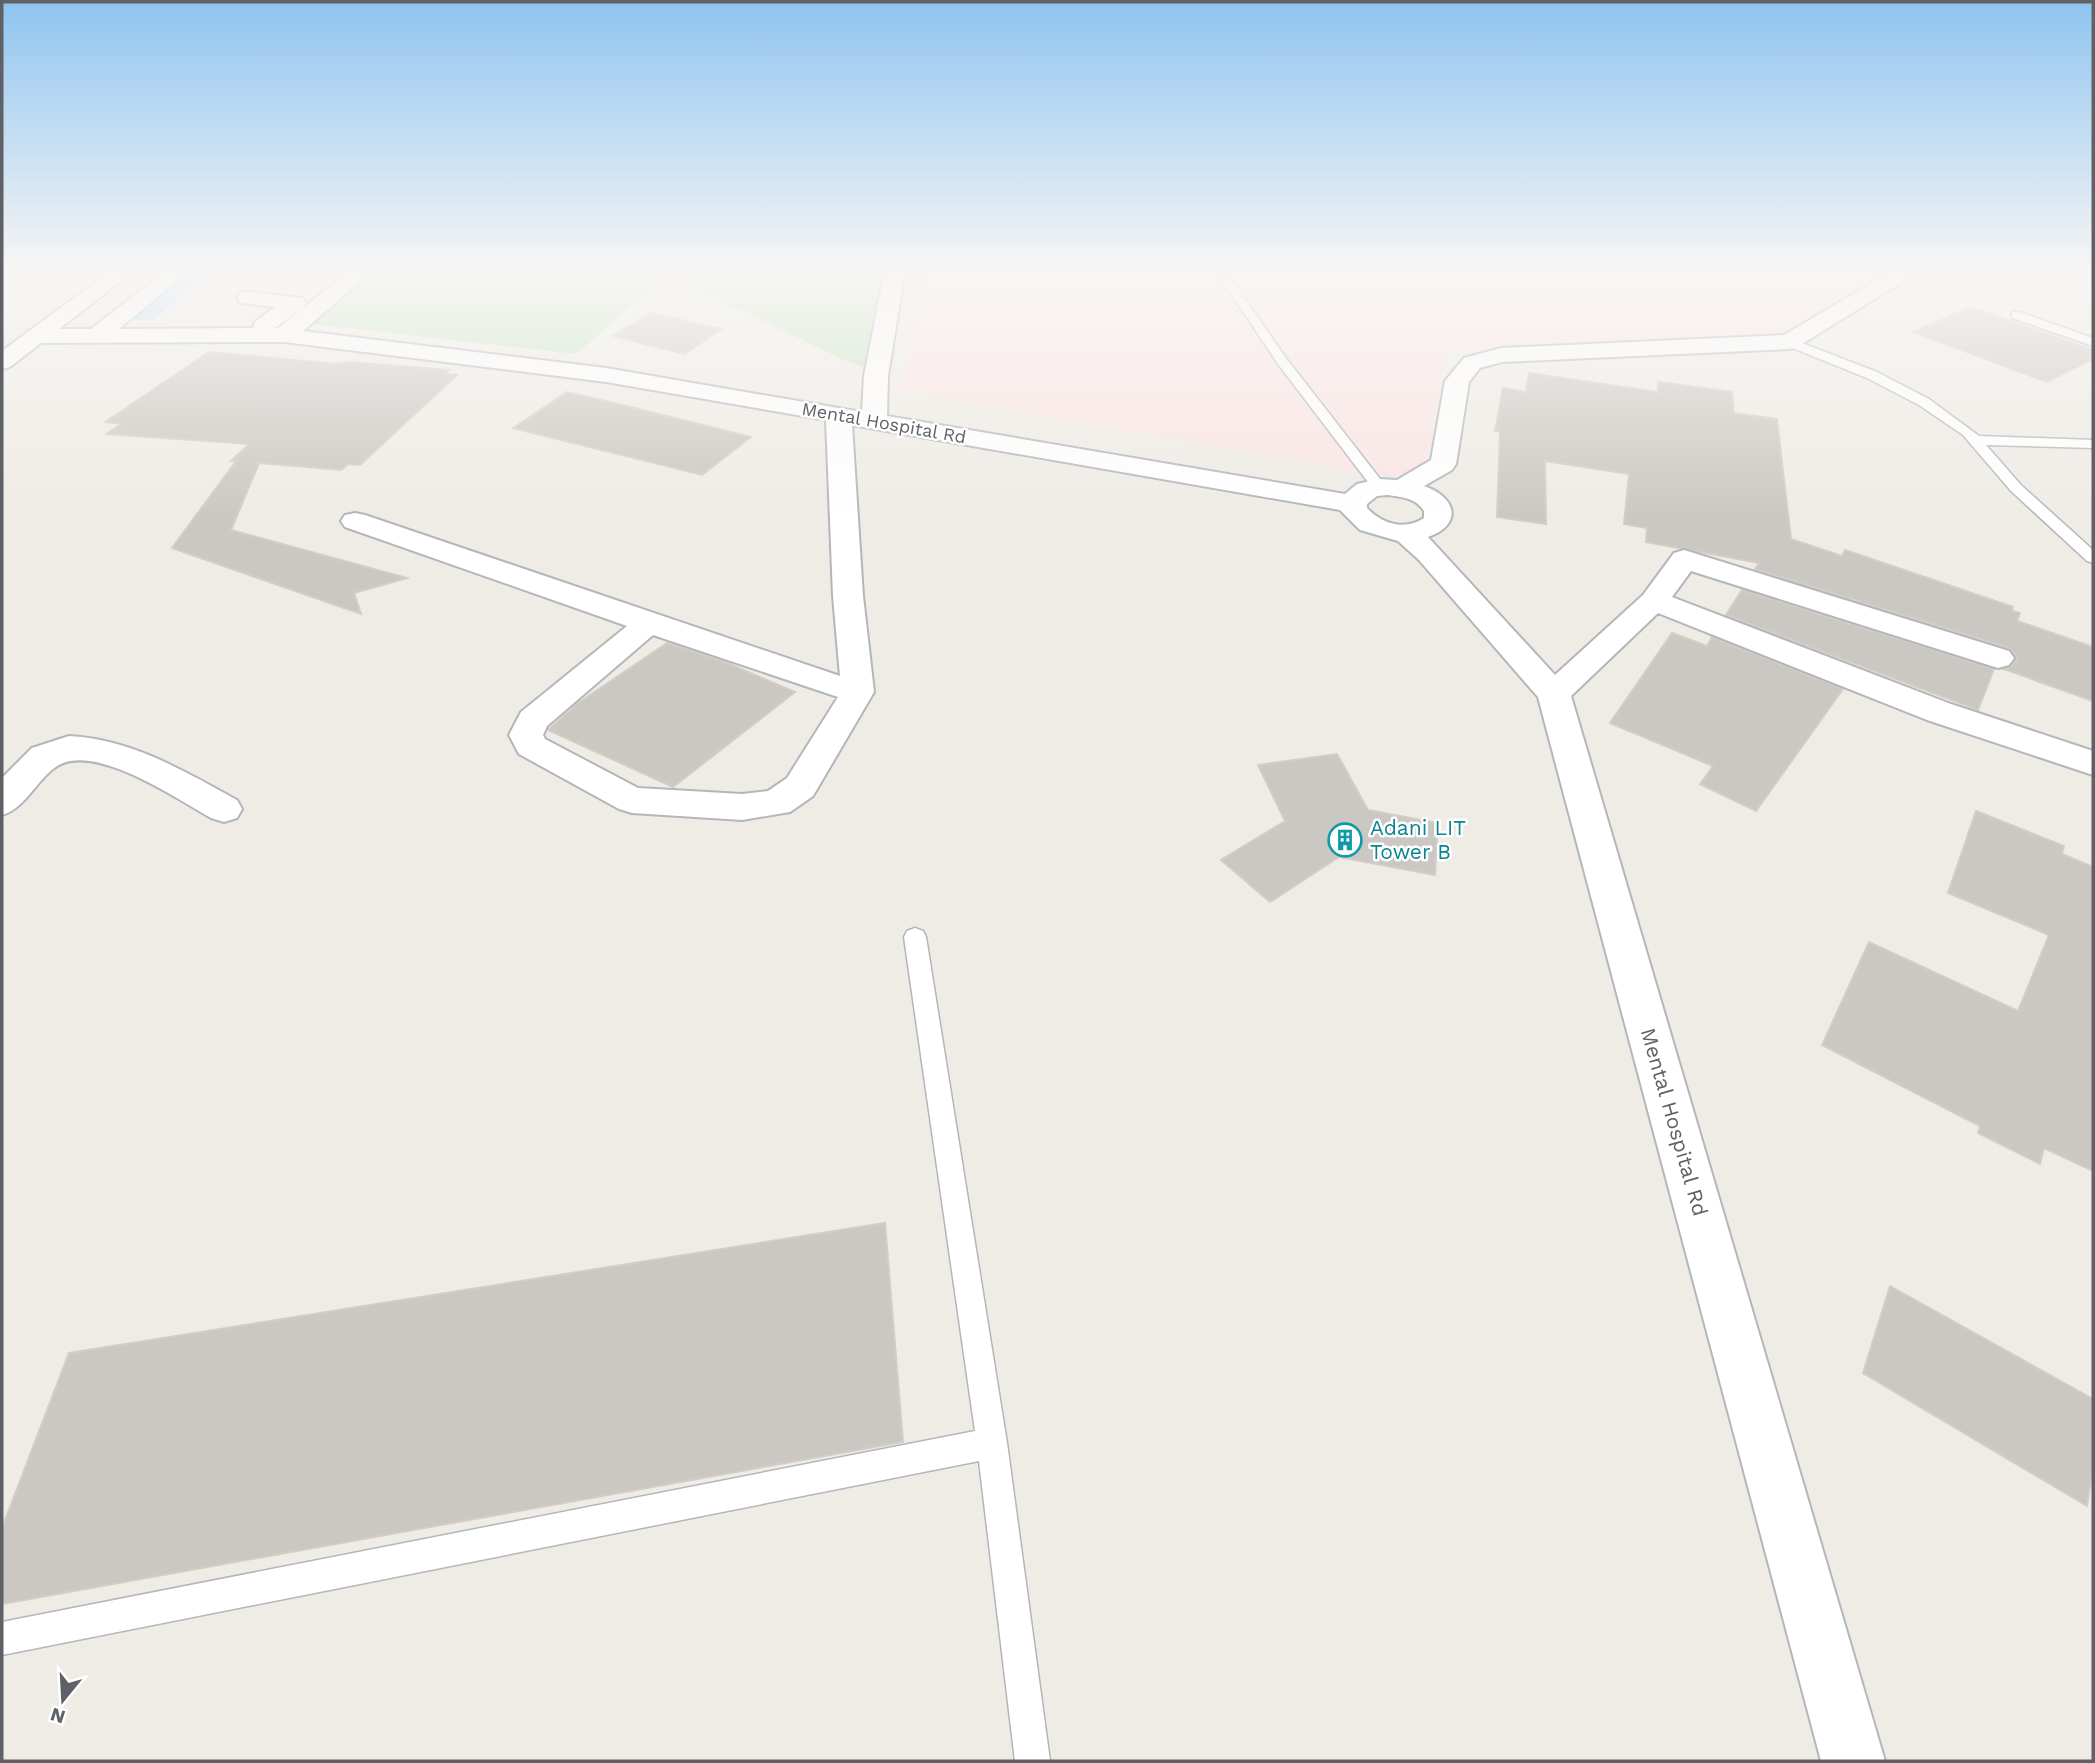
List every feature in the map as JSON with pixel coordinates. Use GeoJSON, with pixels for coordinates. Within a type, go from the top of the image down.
{"type":"FeatureCollection","features":[{"type":"Feature","properties":{"kind":"street","name":"Mental Hospital Rd"},"geometry":{"type":"LineString","coordinates":[[423,352],[606,375],[1353,504]]}},
{"type":"Feature","properties":{"kind":"street"},"geometry":{"type":"LineString","coordinates":[[874,422],[876,376],[880,352]]}},
{"type":"Feature","properties":{"kind":"street"},"geometry":{"type":"LineString","coordinates":[[1390,488],[1430,499],[1440,514],[1438,521],[1432,526],[1406,533],[1381,529],[1358,517],[1353,504],[1358,495],[1390,488],[1443,464],[1457,381],[1472,363],[1501,355],[1561,352]]}},
{"type":"Feature","properties":{"kind":"street"},"geometry":{"type":"LineString","coordinates":[[649,623],[533,720],[526,735],[531,746],[632,800],[742,807],[777,803],[800,787],[858,692],[848,596],[841,436],[837,414]]}},
{"type":"Feature","properties":{"kind":"street"},"geometry":{"type":"LineString","coordinates":[[355,521],[805,677],[858,692]]}},
{"type":"Feature","properties":{"kind":"street","name":"Mental Hospital Rd"},"geometry":{"type":"LineString","coordinates":[[1406,533],[1429,554],[1554,694],[1853,1761]]}},
{"type":"Feature","properties":{"kind":"street"},"geometry":{"type":"LineString","coordinates":[[1554,694],[1654,601],[1684,559],[1998,659]]}},
{"type":"Feature","properties":{"kind":"street"},"geometry":{"type":"LineString","coordinates":[[1654,601],[1940,712],[2093,763]]}},
{"type":"Feature","properties":{"kind":"street"},"geometry":{"type":"LineString","coordinates":[[2,802],[14,786],[51,753],[78,746],[104,751],[224,809]]}},
{"type":"Feature","properties":{"kind":"lane"},"geometry":{"type":"LineString","coordinates":[[1276,352],[1390,488]]}},
{"type":"Feature","properties":{"kind":"lane"},"geometry":{"type":"LineString","coordinates":[[1815,352],[1872,375],[1924,402],[1976,440],[2016,488],[2093,558]]}},
{"type":"Feature","properties":{"kind":"lane"},"geometry":{"type":"LineString","coordinates":[[1976,440],[2093,444]]}},
{"type":"Feature","properties":{"kind":"lane"},"geometry":{"type":"LineString","coordinates":[[915,937],[992,1443],[1034,1761]]}},
{"type":"Feature","properties":{"kind":"lane"},"geometry":{"type":"LineString","coordinates":[[2,1639],[992,1443]]}},
{"type":"Feature","properties":{"kind":"shaded area"},"geometry":{"type":"Polygon","coordinates":[[[910,352],[1447,352],[1423,482],[900,391],[910,352]]]}},
{"type":"Feature","properties":{"kind":"green space"},"geometry":{"type":"Polygon","coordinates":[[[828,352],[871,352],[868,368],[828,352]]]}},
{"type":"Feature","properties":{"kind":"building"},"geometry":{"type":"Polygon","coordinates":[[[209,352],[335,364],[350,362],[449,370],[444,374],[457,375],[360,465],[348,464],[341,470],[259,463],[231,530],[407,578],[354,593],[361,614],[172,548],[236,461],[231,461],[249,444],[106,434],[121,424],[105,422],[209,352]]]}},
{"type":"Feature","properties":{"kind":"building"},"geometry":{"type":"Polygon","coordinates":[[[1967,352],[2093,352],[2093,359],[2047,382],[1967,352]]]}},
{"type":"Feature","properties":{"kind":"building"},"geometry":{"type":"Polygon","coordinates":[[[1529,373],[1658,392],[1658,382],[1732,392],[1734,413],[1777,419],[1791,539],[1842,556],[1845,550],[2013,607],[2012,611],[2020,613],[2017,621],[2093,647],[2093,701],[2004,669],[2011,667],[2017,658],[2010,648],[1755,569],[1759,563],[1646,542],[1647,528],[1624,524],[1629,474],[1545,461],[1546,524],[1497,517],[1500,431],[1495,431],[1503,388],[1526,392],[1529,373]]]}},
{"type":"Feature","properties":{"kind":"building"},"geometry":{"type":"Polygon","coordinates":[[[567,392],[751,437],[702,475],[513,428],[567,392]]]}},
{"type":"Feature","properties":{"kind":"building"},"geometry":{"type":"Polygon","coordinates":[[[1742,590],[1994,669],[1978,710],[1726,615],[1742,590]]]}},
{"type":"Feature","properties":{"kind":"building"},"geometry":{"type":"Polygon","coordinates":[[[1672,633],[1707,646],[1712,637],[1843,689],[1756,811],[1700,784],[1713,766],[1610,723],[1672,633]]]}},
{"type":"Feature","properties":{"kind":"building"},"geometry":{"type":"Polygon","coordinates":[[[667,643],[725,662],[795,692],[673,787],[548,730],[578,703],[667,643]]]}},
{"type":"Feature","properties":{"kind":"building","name":"Adani LIT Tower B"},"geometry":{"type":"Polygon","coordinates":[[[1337,754],[1368,810],[1438,823],[1435,875],[1339,857],[1270,902],[1221,860],[1285,821],[1258,765],[1337,754]]]}},
{"type":"Feature","properties":{"kind":"building"},"geometry":{"type":"Polygon","coordinates":[[[1976,811],[2064,846],[2062,854],[2093,867],[2093,1171],[2044,1148],[2040,1164],[1978,1133],[1980,1126],[1822,1045],[1869,942],[2018,1011],[2049,935],[1948,893],[1976,811]]]}},
{"type":"Feature","properties":{"kind":"building"},"geometry":{"type":"Polygon","coordinates":[[[885,1223],[903,1442],[2,1604],[2,1528],[69,1353],[885,1223]]]}},
{"type":"Feature","properties":{"kind":"building"},"geometry":{"type":"Polygon","coordinates":[[[1890,1286],[2093,1399],[2093,1465],[2087,1506],[1863,1373],[1890,1286]]]}},
{"type":"Feature","properties":{"kind":"place","name":"Adani LIT Tower B"},"geometry":{"type":"Point","coordinates":[1345,840]}}]}
